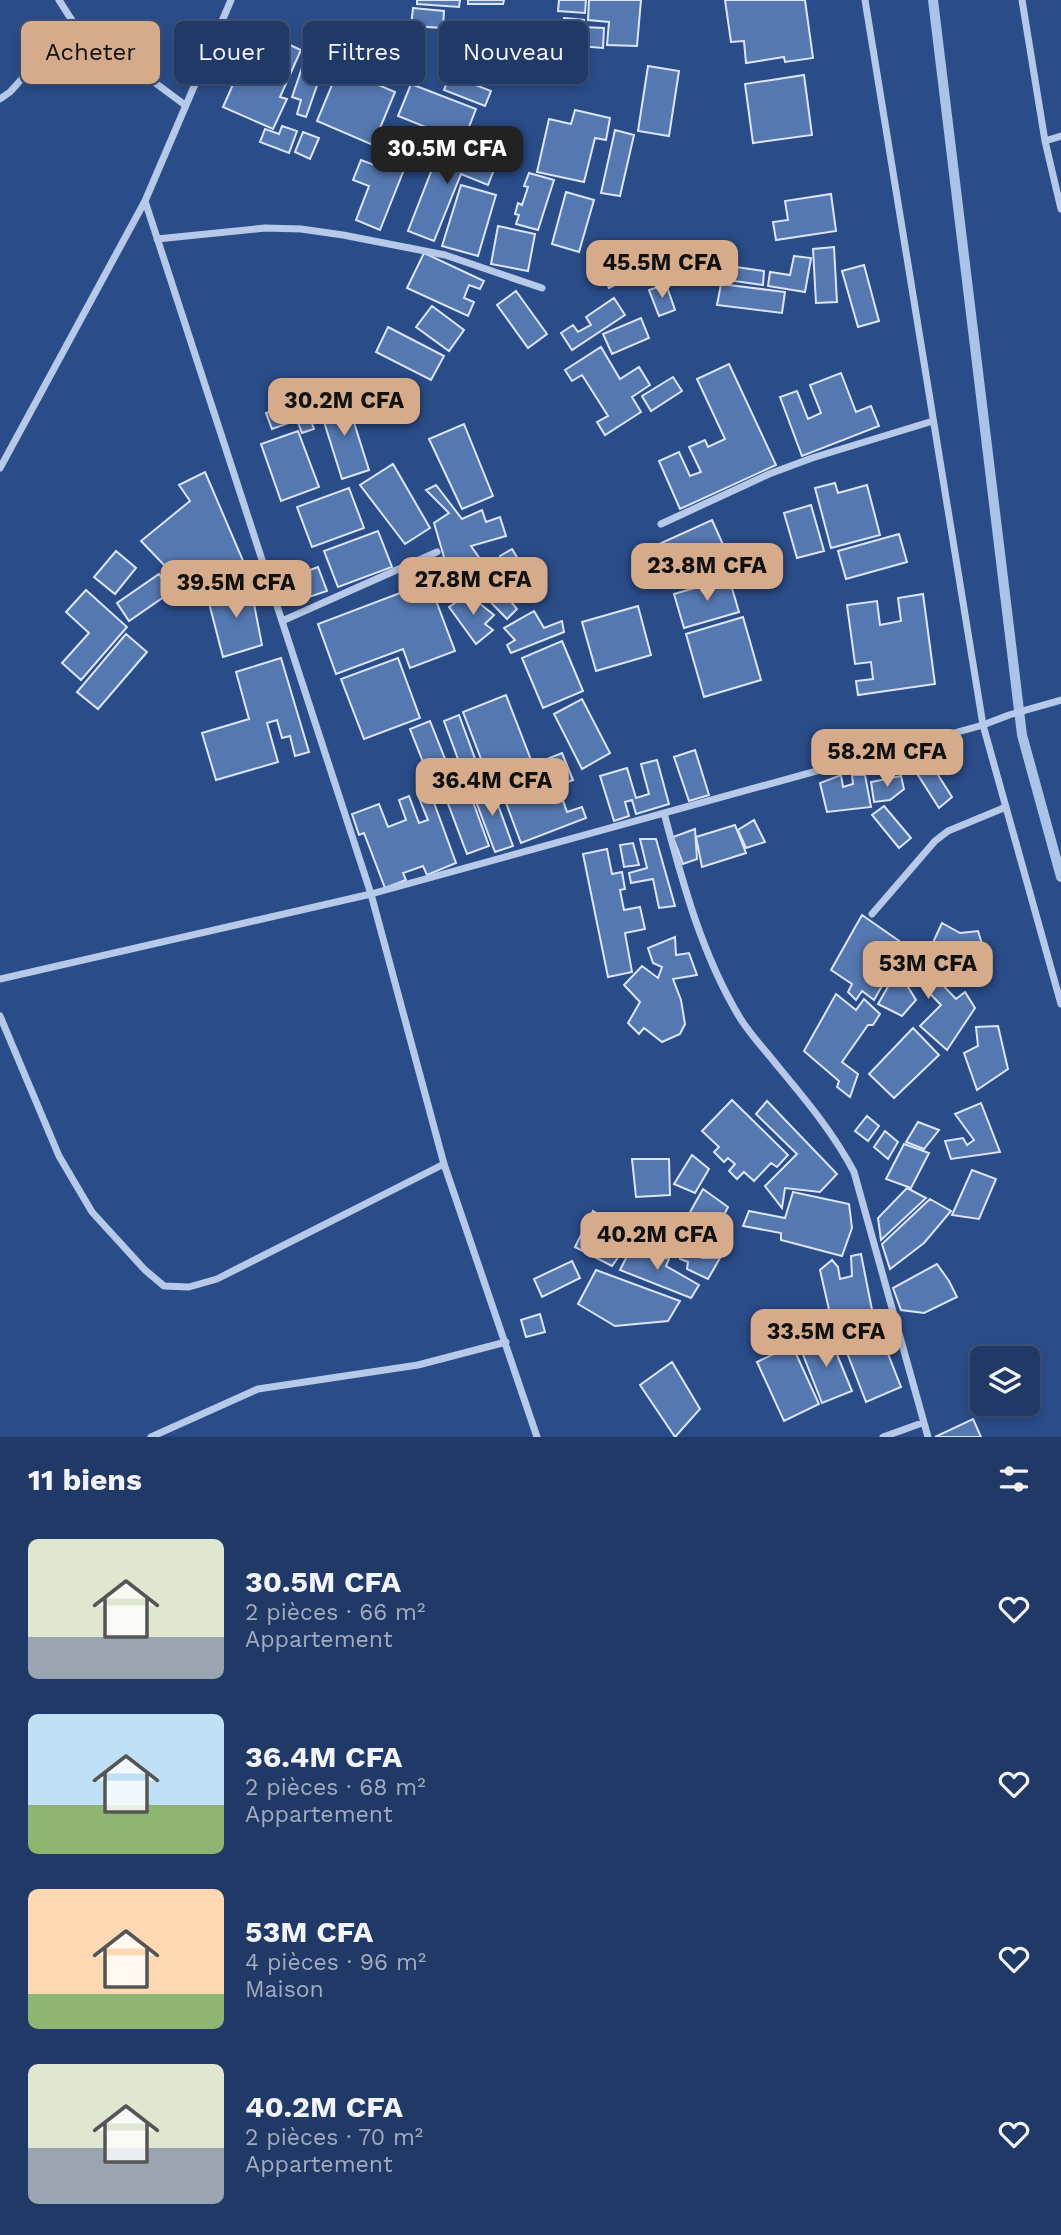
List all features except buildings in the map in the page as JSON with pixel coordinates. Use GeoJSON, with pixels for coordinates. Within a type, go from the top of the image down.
{"type":"FeatureCollection","features":[{"type":"Feature","properties":{"kind":"street"},"geometry":{"type":"LineString","coordinates":[[59,0],[71,21]]}},
{"type":"Feature","properties":{"kind":"street"},"geometry":{"type":"LineString","coordinates":[[0,468],[145,201],[231,0]]}},
{"type":"Feature","properties":{"kind":"street"},"geometry":{"type":"LineString","coordinates":[[865,0],[983,725],[1061,1004]]}},
{"type":"Feature","properties":{"kind":"street"},"geometry":{"type":"LineString","coordinates":[[1022,0],[1045,141],[1061,209]]}},
{"type":"Feature","properties":{"kind":"street"},"geometry":{"type":"LineString","coordinates":[[0,99],[21,80]]}},
{"type":"Feature","properties":{"kind":"street"},"geometry":{"type":"LineString","coordinates":[[156,84],[185,105]]}},
{"type":"Feature","properties":{"kind":"street"},"geometry":{"type":"LineString","coordinates":[[1045,141],[1061,136]]}},
{"type":"Feature","properties":{"kind":"street"},"geometry":{"type":"LineString","coordinates":[[145,201],[371,894],[444,1164],[537,1437]]}},
{"type":"Feature","properties":{"kind":"street"},"geometry":{"type":"LineString","coordinates":[[157,239],[265,228],[301,229],[445,255],[542,288]]}},
{"type":"Feature","properties":{"kind":"street"},"geometry":{"type":"LineString","coordinates":[[661,524],[769,474],[933,421]]}},
{"type":"Feature","properties":{"kind":"street"},"geometry":{"type":"LineString","coordinates":[[282,621],[437,552]]}},
{"type":"Feature","properties":{"kind":"street"},"geometry":{"type":"LineString","coordinates":[[0,979],[371,894],[983,725],[1061,700]]}},
{"type":"Feature","properties":{"kind":"street"},"geometry":{"type":"LineString","coordinates":[[872,914],[935,841],[948,831],[1006,807]]}},
{"type":"Feature","properties":{"kind":"street"},"geometry":{"type":"LineString","coordinates":[[664,814],[700,933],[741,1020],[821,1119],[854,1172],[928,1437]]}},
{"type":"Feature","properties":{"kind":"street"},"geometry":{"type":"LineString","coordinates":[[0,1016],[59,1156],[93,1212],[145,1270],[164,1286],[189,1287],[218,1279],[444,1164]]}},
{"type":"Feature","properties":{"kind":"street"},"geometry":{"type":"LineString","coordinates":[[151,1437],[258,1389],[418,1365],[506,1342]]}},
{"type":"Feature","properties":{"kind":"street"},"geometry":{"type":"LineString","coordinates":[[883,1437],[922,1423]]}},
{"type":"Feature","properties":{"kind":"waterway"},"geometry":{"type":"LineString","coordinates":[[933,0],[1022,735],[1061,877]]}}]}
